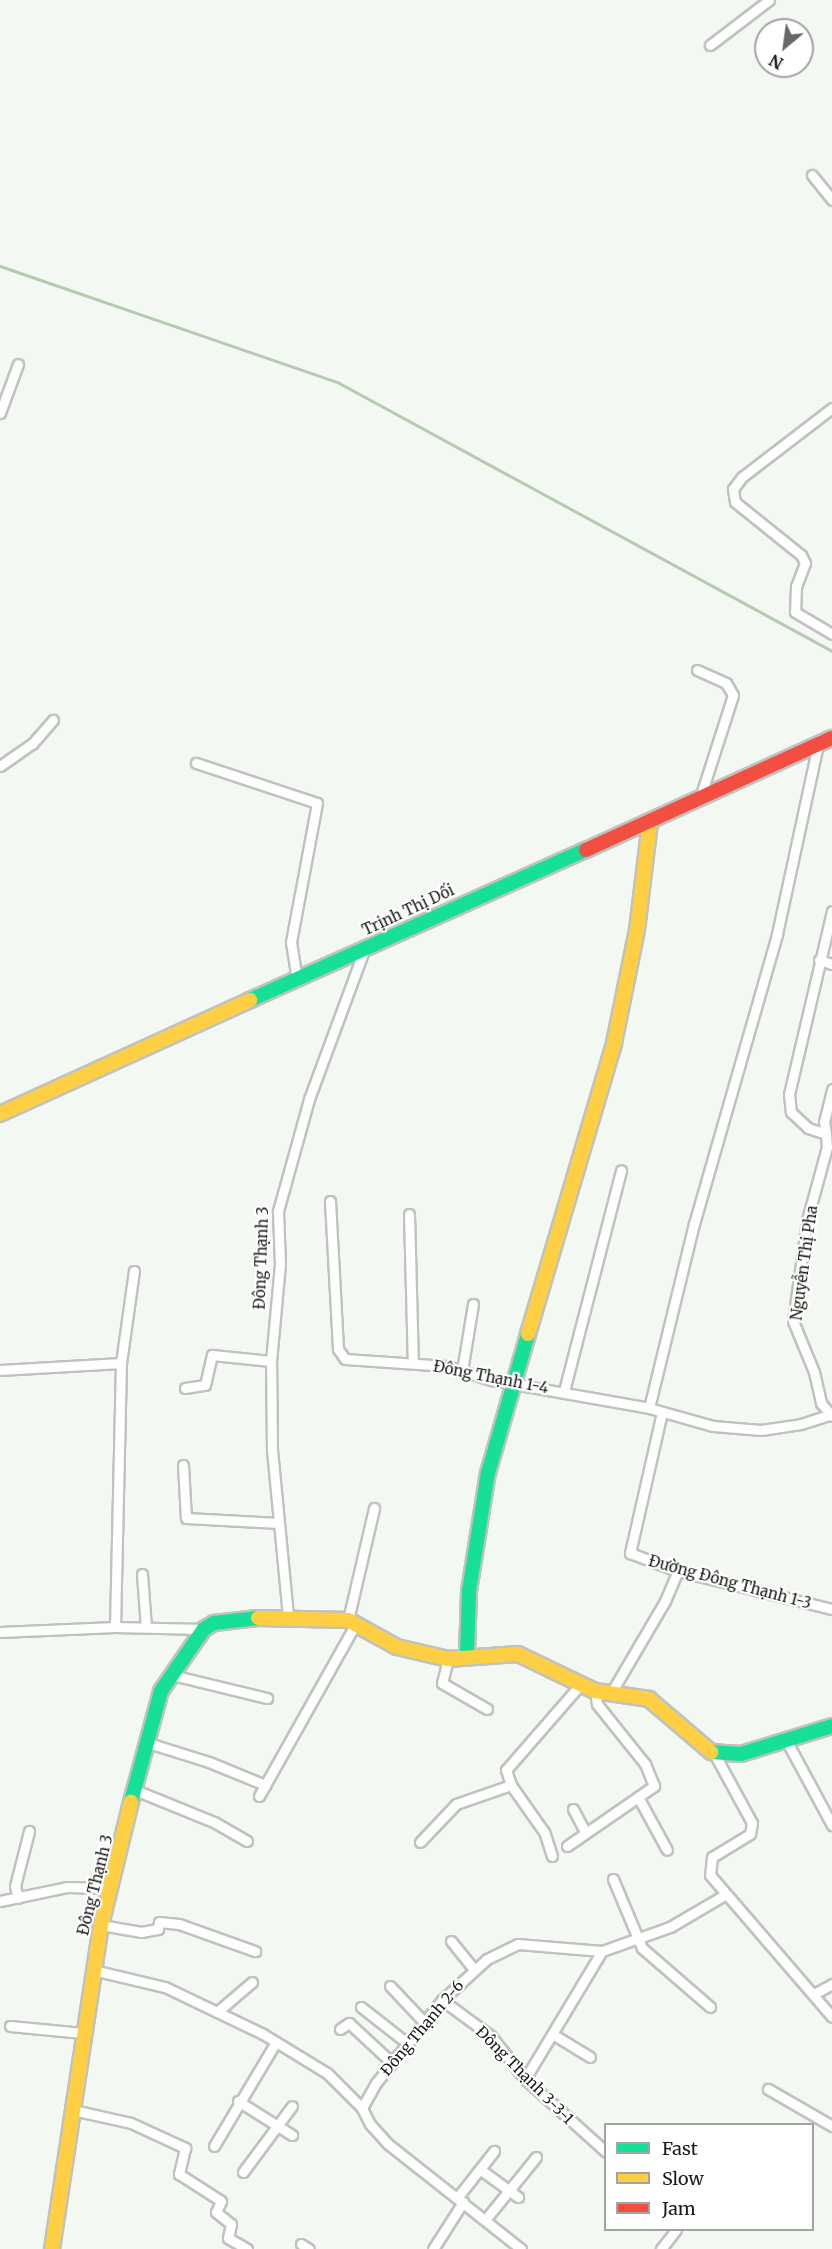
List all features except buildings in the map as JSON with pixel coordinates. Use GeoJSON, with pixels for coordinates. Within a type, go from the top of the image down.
{"type":"FeatureCollection","features":[{"type":"Feature","properties":{"kind":"street"},"geometry":{"type":"LineString","coordinates":[[710,45],[769,0]]}},
{"type":"Feature","properties":{"kind":"street"},"geometry":{"type":"LineString","coordinates":[[812,175],[832,200]]}},
{"type":"Feature","properties":{"kind":"street"},"geometry":{"type":"LineString","coordinates":[[0,413],[18,364]]}},
{"type":"Feature","properties":{"kind":"street"},"geometry":{"type":"LineString","coordinates":[[832,408],[742,477],[733,489],[735,502],[801,555],[804,562],[796,586],[795,612],[832,634]]}},
{"type":"Feature","properties":{"kind":"street"},"geometry":{"type":"LineString","coordinates":[[697,670],[726,683],[732,695],[700,798]]}},
{"type":"Feature","properties":{"kind":"street"},"geometry":{"type":"LineString","coordinates":[[0,766],[32,744],[53,720]]}},
{"type":"Feature","properties":{"kind":"street","name":"Trịnh Thị Dối"},"geometry":{"type":"LineString","coordinates":[[0,1114],[186,1027],[297,981],[832,738]]}},
{"type":"Feature","properties":{"kind":"street"},"geometry":{"type":"LineString","coordinates":[[649,1408],[694,1224],[777,933],[818,744]]}},
{"type":"Feature","properties":{"kind":"street"},"geometry":{"type":"LineString","coordinates":[[196,763],[317,802],[291,942],[297,981]]}},
{"type":"Feature","properties":{"kind":"street"},"geometry":{"type":"LineString","coordinates":[[467,1655],[469,1591],[488,1473],[513,1381],[614,1043],[637,930],[650,822]]}},
{"type":"Feature","properties":{"kind":"street"},"geometry":{"type":"LineString","coordinates":[[826,1134],[808,1128],[791,1112],[789,1094],[832,911]]}},
{"type":"Feature","properties":{"kind":"street","name":"Đông Thạnh 3"},"geometry":{"type":"LineString","coordinates":[[288,1617],[272,1450],[271,1361],[280,1264],[281,1191],[338,1014],[364,949]]}},
{"type":"Feature","properties":{"kind":"street"},"geometry":{"type":"LineString","coordinates":[[819,960],[832,964]]}},
{"type":"Feature","properties":{"kind":"street","name":"Nguyễn Thị Pha"},"geometry":{"type":"LineString","coordinates":[[830,1415],[793,1321],[807,1220],[827,1147],[824,1122],[832,1089]]}},
{"type":"Feature","properties":{"kind":"street"},"geometry":{"type":"LineString","coordinates":[[564,1391],[621,1170]]}},
{"type":"Feature","properties":{"kind":"street","name":"Đông Thạnh 1-4"},"geometry":{"type":"LineString","coordinates":[[330,1201],[338,1349],[345,1359],[413,1364],[462,1371],[649,1408],[713,1426],[761,1430],[801,1424],[830,1415]]}},
{"type":"Feature","properties":{"kind":"street"},"geometry":{"type":"LineString","coordinates":[[409,1214],[413,1364]]}},
{"type":"Feature","properties":{"kind":"street"},"geometry":{"type":"LineString","coordinates":[[115,1627],[121,1363],[134,1271]]}},
{"type":"Feature","properties":{"kind":"street"},"geometry":{"type":"LineString","coordinates":[[462,1371],[473,1304]]}},
{"type":"Feature","properties":{"kind":"street"},"geometry":{"type":"LineString","coordinates":[[185,1388],[205,1385],[212,1355],[271,1361]]}},
{"type":"Feature","properties":{"kind":"street"},"geometry":{"type":"LineString","coordinates":[[0,1370],[121,1363]]}},
{"type":"Feature","properties":{"kind":"street","name":"Đường Đông Thạnh 1-3"},"geometry":{"type":"LineString","coordinates":[[662,1412],[630,1553],[678,1571],[832,1609]]}},
{"type":"Feature","properties":{"kind":"street"},"geometry":{"type":"LineString","coordinates":[[183,1466],[186,1518],[279,1523]]}},
{"type":"Feature","properties":{"kind":"street"},"geometry":{"type":"LineString","coordinates":[[259,1796],[352,1621],[374,1508]]}},
{"type":"Feature","properties":{"kind":"street"},"geometry":{"type":"LineString","coordinates":[[610,1693],[665,1601],[678,1571]]}},
{"type":"Feature","properties":{"kind":"street"},"geometry":{"type":"LineString","coordinates":[[142,1574],[146,1627]]}},
{"type":"Feature","properties":{"kind":"street"},"geometry":{"type":"LineString","coordinates":[[0,1632],[115,1627],[204,1629],[214,1623],[288,1617],[352,1621],[397,1647],[448,1659],[467,1655],[518,1654],[595,1691],[649,1699],[715,1755],[752,1822],[750,1834],[712,1857],[708,1866],[710,1875],[832,2017]]}},
{"type":"Feature","properties":{"kind":"street","name":"Đông Thạnh 3"},"geometry":{"type":"LineString","coordinates":[[52,2249],[83,2033],[109,1888],[145,1742],[161,1691],[204,1629]]}},
{"type":"Feature","properties":{"kind":"street"},"geometry":{"type":"LineString","coordinates":[[448,1659],[442,1683],[487,1709]]}},
{"type":"Feature","properties":{"kind":"street"},"geometry":{"type":"LineString","coordinates":[[172,1675],[267,1698]]}},
{"type":"Feature","properties":{"kind":"street"},"geometry":{"type":"LineString","coordinates":[[552,1856],[544,1832],[511,1785],[506,1770],[580,1685]]}},
{"type":"Feature","properties":{"kind":"street"},"geometry":{"type":"LineString","coordinates":[[567,1846],[654,1786],[645,1764],[597,1704],[595,1691]]}},
{"type":"Feature","properties":{"kind":"street"},"geometry":{"type":"LineString","coordinates":[[715,1755],[741,1754],[832,1726]]}},
{"type":"Feature","properties":{"kind":"street"},"geometry":{"type":"LineString","coordinates":[[786,1740],[832,1825]]}},
{"type":"Feature","properties":{"kind":"street"},"geometry":{"type":"LineString","coordinates":[[145,1742],[209,1762],[265,1785]]}},
{"type":"Feature","properties":{"kind":"street"},"geometry":{"type":"LineString","coordinates":[[420,1842],[456,1804],[511,1785]]}},
{"type":"Feature","properties":{"kind":"street"},"geometry":{"type":"LineString","coordinates":[[135,1790],[214,1822],[248,1841]]}},
{"type":"Feature","properties":{"kind":"street"},"geometry":{"type":"LineString","coordinates":[[638,1797],[667,1850]]}},
{"type":"Feature","properties":{"kind":"street"},"geometry":{"type":"LineString","coordinates":[[573,1809],[585,1832]]}},
{"type":"Feature","properties":{"kind":"street"},"geometry":{"type":"LineString","coordinates":[[18,1898],[15,1886],[28,1831]]}},
{"type":"Feature","properties":{"kind":"street"},"geometry":{"type":"LineString","coordinates":[[613,1879],[636,1939],[642,1948],[710,2007]]}},
{"type":"Feature","properties":{"kind":"street"},"geometry":{"type":"LineString","coordinates":[[0,1901],[67,1887],[109,1888]]}},
{"type":"Feature","properties":{"kind":"street","name":"Đông Thạnh 2-6"},"geometry":{"type":"LineString","coordinates":[[362,2108],[407,2043],[473,1968],[518,1944],[602,1951],[670,1927],[726,1894]]}},
{"type":"Feature","properties":{"kind":"street"},"geometry":{"type":"LineString","coordinates":[[101,1925],[141,1932],[158,1929],[159,1922],[180,1924],[255,1951]]}},
{"type":"Feature","properties":{"kind":"street"},"geometry":{"type":"LineString","coordinates":[[451,1941],[473,1968]]}},
{"type":"Feature","properties":{"kind":"street"},"geometry":{"type":"LineString","coordinates":[[525,2079],[554,2035],[602,1951]]}},
{"type":"Feature","properties":{"kind":"street"},"geometry":{"type":"LineString","coordinates":[[93,1970],[165,1987],[276,2042],[327,2073],[362,2108],[388,2144],[521,2249]]}},
{"type":"Feature","properties":{"kind":"street"},"geometry":{"type":"LineString","coordinates":[[217,2012],[252,1982]]}},
{"type":"Feature","properties":{"kind":"street"},"geometry":{"type":"LineString","coordinates":[[814,1994],[832,1984]]}},
{"type":"Feature","properties":{"kind":"street"},"geometry":{"type":"LineString","coordinates":[[390,1986],[424,2022]]}},
{"type":"Feature","properties":{"kind":"street","name":"Đông Thạnh 3-3-1"},"geometry":{"type":"LineString","coordinates":[[442,2001],[490,2036],[525,2079],[604,2150]]}},
{"type":"Feature","properties":{"kind":"street"},"geometry":{"type":"LineString","coordinates":[[361,2007],[407,2043]]}},
{"type":"Feature","properties":{"kind":"street"},"geometry":{"type":"LineString","coordinates":[[340,2029],[349,2023],[392,2063]]}},
{"type":"Feature","properties":{"kind":"street"},"geometry":{"type":"LineString","coordinates":[[10,2026],[83,2033]]}},
{"type":"Feature","properties":{"kind":"street"},"geometry":{"type":"LineString","coordinates":[[554,2035],[590,2057]]}},
{"type":"Feature","properties":{"kind":"street"},"geometry":{"type":"LineString","coordinates":[[214,2146],[238,2101],[276,2042]]}},
{"type":"Feature","properties":{"kind":"street"},"geometry":{"type":"LineString","coordinates":[[768,2089],[832,2126]]}},
{"type":"Feature","properties":{"kind":"street"},"geometry":{"type":"LineString","coordinates":[[238,2101],[292,2135]]}},
{"type":"Feature","properties":{"kind":"street"},"geometry":{"type":"LineString","coordinates":[[243,2172],[292,2106]]}},
{"type":"Feature","properties":{"kind":"street"},"geometry":{"type":"LineString","coordinates":[[73,2110],[131,2123],[185,2148],[179,2174],[221,2201],[216,2212],[231,2224],[228,2238],[248,2249]]}},
{"type":"Feature","properties":{"kind":"street"},"geometry":{"type":"LineString","coordinates":[[433,2249],[460,2200],[494,2151]]}},
{"type":"Feature","properties":{"kind":"street"},"geometry":{"type":"LineString","coordinates":[[485,2220],[536,2157]]}},
{"type":"Feature","properties":{"kind":"street"},"geometry":{"type":"LineString","coordinates":[[481,2170],[518,2197]]}},
{"type":"Feature","properties":{"kind":"street"},"geometry":{"type":"LineString","coordinates":[[661,2249],[674,2231]]}},
{"type":"Feature","properties":{"kind":"waterway"},"geometry":{"type":"LineString","coordinates":[[0,266],[339,383],[832,651]]}},
{"type":"Feature","properties":{"kind":"traffic: fast"},"geometry":{"type":"LineString","coordinates":[[250,1000],[586,850]]}},
{"type":"Feature","properties":{"kind":"traffic: fast"},"geometry":{"type":"LineString","coordinates":[[467,1655],[469,1591],[488,1473],[528,1334]]}},
{"type":"Feature","properties":{"kind":"traffic: fast"},"geometry":{"type":"LineString","coordinates":[[131,1802],[161,1691],[204,1629],[214,1623],[258,1618]]}},
{"type":"Feature","properties":{"kind":"traffic: fast"},"geometry":{"type":"LineString","coordinates":[[711,1752],[741,1754],[832,1726]]}},
{"type":"Feature","properties":{"kind":"traffic: slow"},"geometry":{"type":"LineString","coordinates":[[528,1334],[614,1043],[637,930],[650,822]]}},
{"type":"Feature","properties":{"kind":"traffic: slow"},"geometry":{"type":"LineString","coordinates":[[0,1114],[250,1000]]}},
{"type":"Feature","properties":{"kind":"traffic: slow"},"geometry":{"type":"LineString","coordinates":[[258,1618],[348,1620],[397,1647],[448,1659],[518,1654],[595,1691],[649,1699],[711,1752]]}},
{"type":"Feature","properties":{"kind":"traffic: slow"},"geometry":{"type":"LineString","coordinates":[[52,2249],[101,1925],[131,1802]]}},
{"type":"Feature","properties":{"kind":"traffic: jam"},"geometry":{"type":"LineString","coordinates":[[586,850],[832,738]]}}]}
